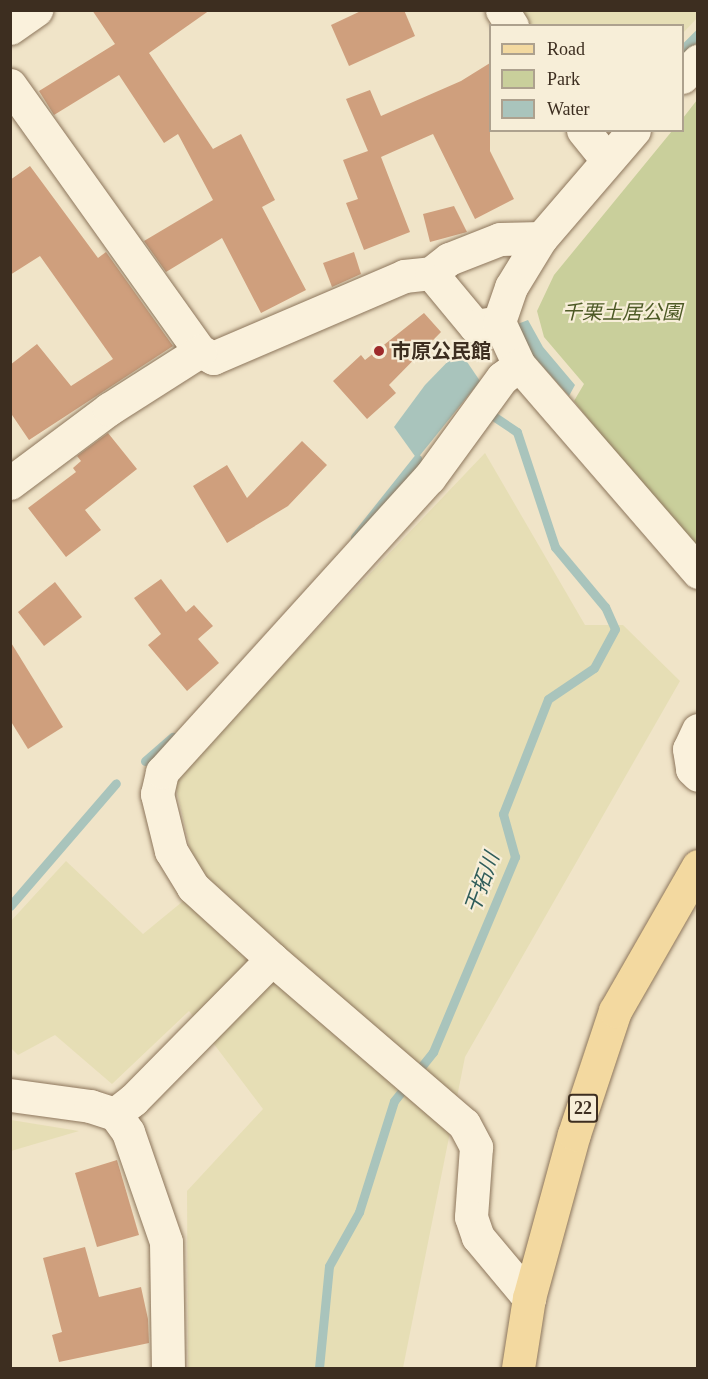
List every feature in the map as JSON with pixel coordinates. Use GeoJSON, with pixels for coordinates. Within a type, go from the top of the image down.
{"type":"FeatureCollection","features":[{"type":"Feature","properties":{"kind":"main road","name":"22"},"geometry":{"type":"LineString","coordinates":[[518,1368],[529,1298],[574,1134],[615,1011],[698,867]]}},
{"type":"Feature","properties":{"kind":"street"},"geometry":{"type":"LineString","coordinates":[[10,28],[36,10]]}},
{"type":"Feature","properties":{"kind":"street"},"geometry":{"type":"LineString","coordinates":[[502,10],[511,24]]}},
{"type":"Feature","properties":{"kind":"street"},"geometry":{"type":"LineString","coordinates":[[684,75],[698,61]]}},
{"type":"Feature","properties":{"kind":"street"},"geometry":{"type":"LineString","coordinates":[[10,85],[200,351],[213,358],[404,276],[431,273],[449,259],[500,239],[541,238]]}},
{"type":"Feature","properties":{"kind":"street"},"geometry":{"type":"LineString","coordinates":[[585,132],[607,160]]}},
{"type":"Feature","properties":{"kind":"street"},"geometry":{"type":"LineString","coordinates":[[632,132],[541,238],[511,287],[499,322],[519,365],[698,572]]}},
{"type":"Feature","properties":{"kind":"street"},"geometry":{"type":"LineString","coordinates":[[431,273],[475,326],[499,322]]}},
{"type":"Feature","properties":{"kind":"street"},"geometry":{"type":"LineString","coordinates":[[10,483],[109,409],[200,351]]}},
{"type":"Feature","properties":{"kind":"street"},"geometry":{"type":"LineString","coordinates":[[519,365],[502,378],[429,478],[162,772],[157,794],[171,851],[193,887],[272,959],[464,1124],[476,1147],[471,1217],[478,1237],[529,1298]]}},
{"type":"Feature","properties":{"kind":"street"},"geometry":{"type":"LineString","coordinates":[[698,730],[689,749],[692,769],[698,775]]}},
{"type":"Feature","properties":{"kind":"street"},"geometry":{"type":"LineString","coordinates":[[115,1114],[134,1100],[272,959]]}},
{"type":"Feature","properties":{"kind":"street"},"geometry":{"type":"LineString","coordinates":[[10,1095],[90,1106],[115,1114],[128,1132],[166,1242],[168,1368]]}},
{"type":"Feature","properties":{"kind":"shaded area"},"geometry":{"type":"Polygon","coordinates":[[[697,10],[698,17],[684,32],[684,24],[530,24],[520,11],[697,10]]]}},
{"type":"Feature","properties":{"kind":"shaded area"},"geometry":{"type":"Polygon","coordinates":[[[485,453],[585,625],[623,625],[680,681],[465,1057],[403,1368],[188,1368],[187,1191],[263,1109],[189,1011],[112,1084],[55,1035],[18,1055],[11,1048],[10,922],[66,861],[143,934],[199,888],[174,779],[485,453]]]}},
{"type":"Feature","properties":{"kind":"shaded area"},"geometry":{"type":"Polygon","coordinates":[[[11,1120],[79,1131],[11,1151],[11,1120]]]}},
{"type":"Feature","properties":{"kind":"green space","name":"千栗土居公園"},"geometry":{"type":"Polygon","coordinates":[[[697,100],[697,555],[574,401],[584,384],[544,337],[537,311],[554,275],[671,132],[684,132],[684,117],[697,100]]]}},
{"type":"Feature","properties":{"kind":"water"},"geometry":{"type":"Polygon","coordinates":[[[528,320],[543,347],[575,385],[569,396],[529,351],[515,325],[528,320]]]}},
{"type":"Feature","properties":{"kind":"water"},"geometry":{"type":"Polygon","coordinates":[[[459,350],[480,381],[417,459],[394,427],[425,385],[459,350]]]}},
{"type":"Feature","properties":{"kind":"building"},"geometry":{"type":"Polygon","coordinates":[[[92,10],[210,10],[149,53],[213,149],[241,134],[275,200],[262,207],[306,290],[261,313],[222,238],[166,272],[144,241],[213,200],[178,134],[164,143],[119,75],[54,115],[39,91],[115,44],[92,10]]]}},
{"type":"Feature","properties":{"kind":"building"},"geometry":{"type":"Polygon","coordinates":[[[363,10],[404,10],[415,36],[349,66],[331,25],[363,10]]]}},
{"type":"Feature","properties":{"kind":"building"},"geometry":{"type":"Polygon","coordinates":[[[489,64],[490,151],[514,199],[475,219],[433,134],[381,157],[410,232],[364,250],[346,203],[358,199],[343,160],[368,151],[346,99],[370,90],[381,116],[461,81],[489,64]]]}},
{"type":"Feature","properties":{"kind":"building"},"geometry":{"type":"Polygon","coordinates":[[[30,166],[98,258],[106,252],[173,346],[29,440],[10,412],[10,365],[37,344],[71,386],[113,359],[40,256],[10,275],[10,180],[30,166]]]}},
{"type":"Feature","properties":{"kind":"building"},"geometry":{"type":"Polygon","coordinates":[[[454,206],[467,232],[430,242],[423,214],[454,206]]]}},
{"type":"Feature","properties":{"kind":"building"},"geometry":{"type":"Polygon","coordinates":[[[354,252],[361,274],[332,287],[323,263],[354,252]]]}},
{"type":"Feature","properties":{"kind":"building"},"geometry":{"type":"Polygon","coordinates":[[[424,313],[441,332],[389,385],[396,393],[367,419],[333,381],[361,355],[365,360],[424,313]]]}},
{"type":"Feature","properties":{"kind":"building"},"geometry":{"type":"Polygon","coordinates":[[[108,433],[137,469],[85,510],[101,530],[66,557],[28,508],[76,472],[73,468],[81,461],[77,456],[108,433]]]}},
{"type":"Feature","properties":{"kind":"building"},"geometry":{"type":"Polygon","coordinates":[[[302,441],[327,465],[288,506],[227,543],[193,486],[227,465],[247,498],[302,441]]]}},
{"type":"Feature","properties":{"kind":"building"},"geometry":{"type":"Polygon","coordinates":[[[161,579],[186,612],[194,605],[213,626],[198,639],[219,663],[187,691],[148,645],[161,634],[134,598],[161,579]]]}},
{"type":"Feature","properties":{"kind":"building"},"geometry":{"type":"Polygon","coordinates":[[[55,582],[82,617],[44,646],[18,612],[55,582]]]}},
{"type":"Feature","properties":{"kind":"building"},"geometry":{"type":"Polygon","coordinates":[[[10,641],[63,727],[28,749],[10,720],[10,641]]]}},
{"type":"Feature","properties":{"kind":"building"},"geometry":{"type":"Polygon","coordinates":[[[117,1160],[139,1235],[97,1247],[75,1173],[117,1160]]]}},
{"type":"Feature","properties":{"kind":"building"},"geometry":{"type":"Polygon","coordinates":[[[85,1247],[99,1297],[141,1287],[148,1319],[149,1343],[59,1362],[52,1335],[62,1332],[43,1258],[85,1247]]]}},
{"type":"Feature","properties":{"kind":"waterway"},"geometry":{"type":"LineString","coordinates":[[684,48],[698,34]]}},
{"type":"Feature","properties":{"kind":"waterway","name":"干拓川"},"geometry":{"type":"LineString","coordinates":[[319,1368],[329,1266],[359,1212],[394,1101],[433,1052],[515,857],[503,814],[548,699],[594,668],[615,629],[605,607],[555,547],[517,432],[492,415]]}},
{"type":"Feature","properties":{"kind":"waterway"},"geometry":{"type":"LineString","coordinates":[[355,537],[417,459]]}},
{"type":"Feature","properties":{"kind":"waterway"},"geometry":{"type":"LineString","coordinates":[[145,761],[173,737]]}},
{"type":"Feature","properties":{"kind":"waterway"},"geometry":{"type":"LineString","coordinates":[[10,906],[116,783]]}},
{"type":"Feature","properties":{"kind":"place","name":"市原公民館"},"geometry":{"type":"Point","coordinates":[379,351]}}]}
